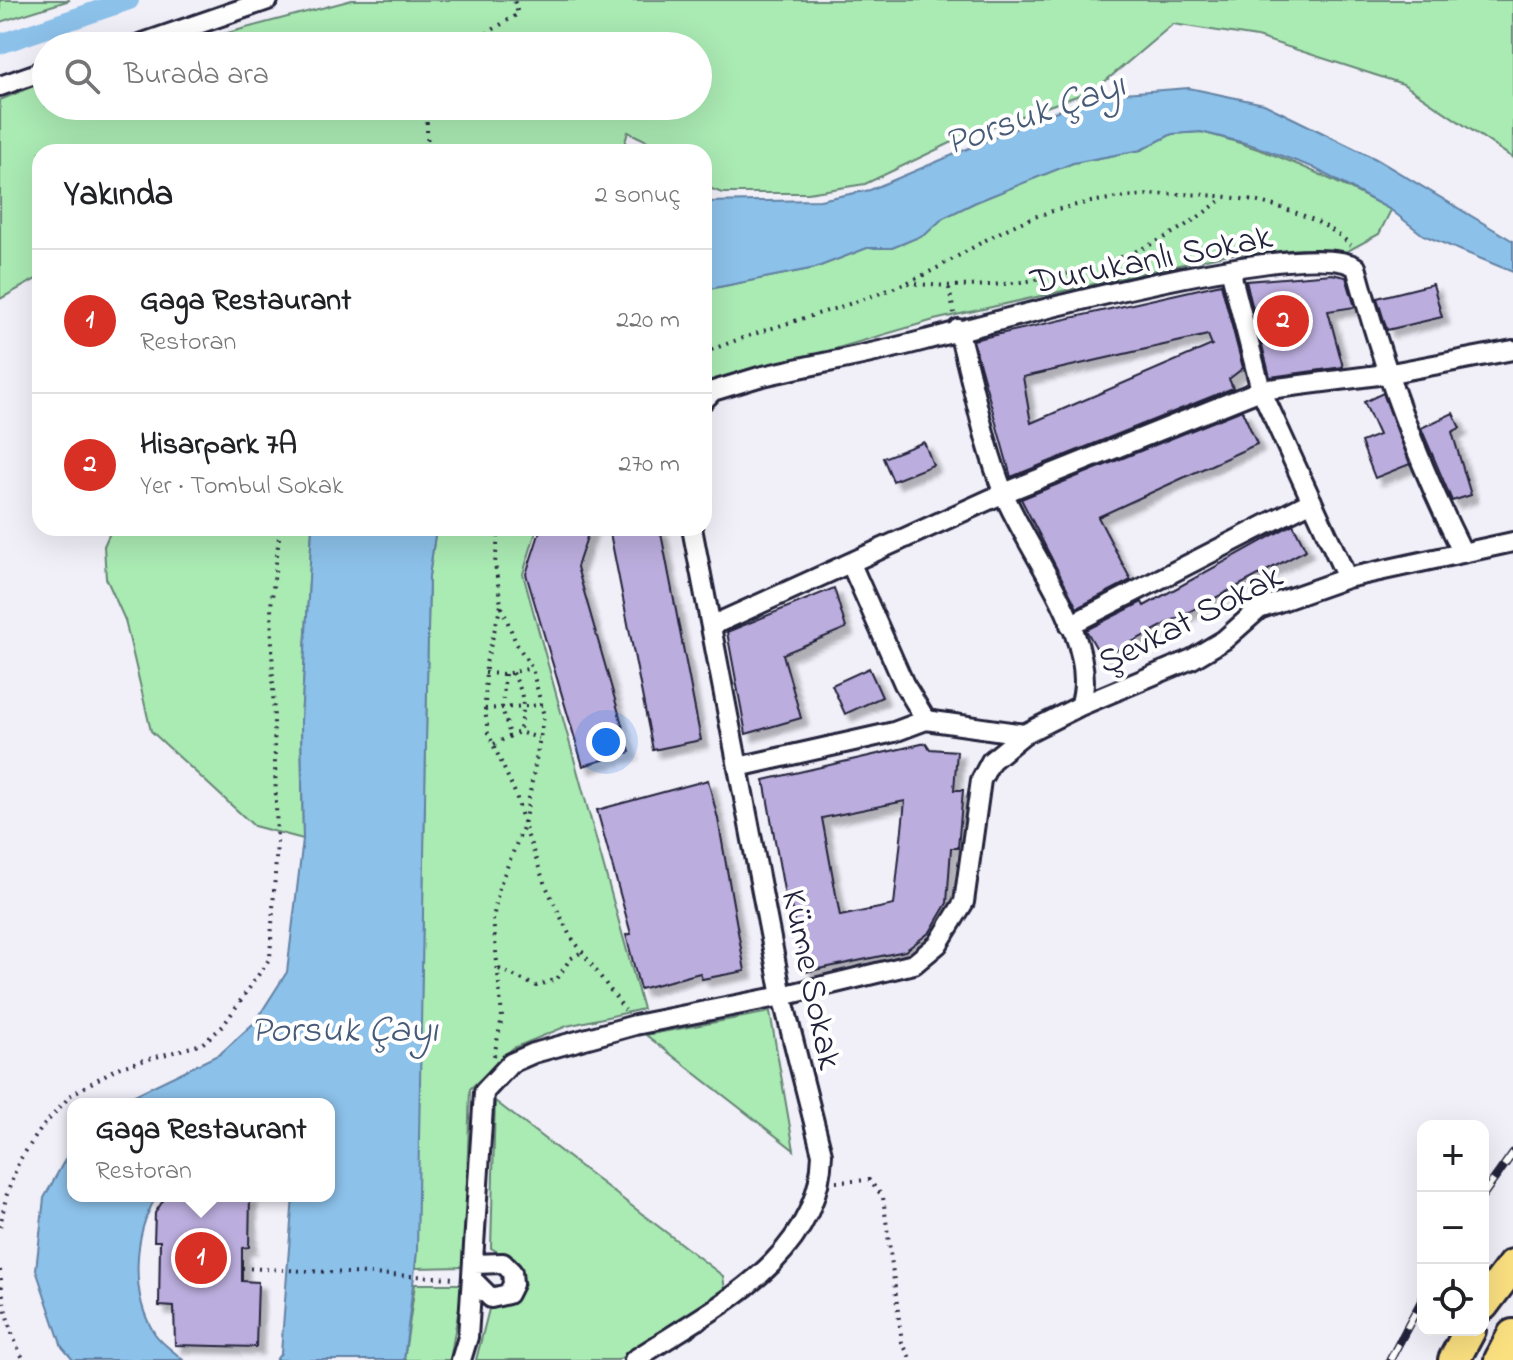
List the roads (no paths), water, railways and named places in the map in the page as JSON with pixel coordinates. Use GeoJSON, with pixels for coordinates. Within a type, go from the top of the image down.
{"type":"FeatureCollection","features":[{"type":"Feature","properties":{"kind":"highway"},"geometry":{"type":"LineString","coordinates":[[1489,1297],[1513,1265]]}},
{"type":"Feature","properties":{"kind":"highway"},"geometry":{"type":"LineString","coordinates":[[1500,1360],[1513,1335]]}},
{"type":"Feature","properties":{"kind":"highway"},"geometry":{"type":"LineString","coordinates":[[1454,1360],[1467,1336]]}},
{"type":"Feature","properties":{"kind":"street"},"geometry":{"type":"LineString","coordinates":[[175,32],[268,0]]}},
{"type":"Feature","properties":{"kind":"street"},"geometry":{"type":"LineString","coordinates":[[0,86],[32,75]]}},
{"type":"Feature","properties":{"kind":"street","name":"Durukanlı Sokak"},"geometry":{"type":"LineString","coordinates":[[958,329],[1230,269],[1320,258],[1355,258],[1386,374]]}},
{"type":"Feature","properties":{"kind":"street"},"geometry":{"type":"LineString","coordinates":[[1230,269],[1261,390],[1347,578]]}},
{"type":"Feature","properties":{"kind":"street"},"geometry":{"type":"LineString","coordinates":[[712,392],[759,377],[925,340],[958,329],[1004,493],[1070,625],[1085,662],[1087,686],[1080,706]]}},
{"type":"Feature","properties":{"kind":"street"},"geometry":{"type":"LineString","coordinates":[[711,626],[1004,493],[1261,390],[1386,374],[1513,350]]}},
{"type":"Feature","properties":{"kind":"street"},"geometry":{"type":"LineString","coordinates":[[1386,374],[1436,500],[1462,551]]}},
{"type":"Feature","properties":{"kind":"street"},"geometry":{"type":"LineString","coordinates":[[1070,625],[1312,501]]}},
{"type":"Feature","properties":{"kind":"street","name":"Küme Sokak"},"geometry":{"type":"LineString","coordinates":[[634,1360],[765,1272],[800,1231],[821,1178],[822,1154],[782,996],[694,536]]}},
{"type":"Feature","properties":{"kind":"street","name":"Şevkat Sokak"},"geometry":{"type":"LineString","coordinates":[[461,1360],[468,1337],[484,1092],[511,1063],[534,1053],[635,1025],[782,996],[914,964],[938,944],[955,922],[964,902],[981,780],[991,761],[1024,734],[1080,706],[1192,659],[1224,640],[1259,609],[1347,578],[1513,542]]}},
{"type":"Feature","properties":{"kind":"street"},"geometry":{"type":"LineString","coordinates":[[851,564],[904,684],[926,720]]}},
{"type":"Feature","properties":{"kind":"street"},"geometry":{"type":"LineString","coordinates":[[738,767],[894,732],[926,720],[1024,734]]}},
{"type":"Feature","properties":{"kind":"water","name":"Porsuk Çayı"},"geometry":{"type":"Polygon","coordinates":[[[1189,88],[1264,104],[1376,159],[1513,241],[1513,272],[1423,235],[1391,210],[1312,167],[1249,144],[1201,132],[1172,134],[1141,150],[1073,163],[976,202],[943,218],[926,234],[892,248],[867,248],[815,268],[712,288],[712,202],[820,200],[870,190],[1071,105],[1123,93],[1189,88]]]}},
{"type":"Feature","properties":{"kind":"water","name":"Porsuk Çayı"},"geometry":{"type":"Polygon","coordinates":[[[312,536],[435,536],[429,576],[417,1251],[404,1360],[276,1360],[281,1353],[293,1202],[335,1202],[335,1098],[128,1098],[220,1054],[255,1022],[287,972],[303,839],[301,721],[312,536]]]}},
{"type":"Feature","properties":{"kind":"water"},"geometry":{"type":"Polygon","coordinates":[[[67,1156],[67,1202],[154,1202],[139,1246],[141,1302],[155,1334],[183,1360],[73,1360],[62,1347],[36,1270],[44,1198],[67,1156]]]}},
{"type":"Feature","properties":{"kind":"waterway"},"geometry":{"type":"LineString","coordinates":[[35,32],[129,0]]}},
{"type":"Feature","properties":{"kind":"waterway"},"geometry":{"type":"LineString","coordinates":[[0,44],[32,33]]}},
{"type":"Feature","properties":{"kind":"railway"},"geometry":{"type":"LineString","coordinates":[[1485,1192],[1513,1153]]}},
{"type":"Feature","properties":{"kind":"railway"},"geometry":{"type":"LineString","coordinates":[[1390,1360],[1417,1309]]}},
{"type":"Feature","properties":{"kind":"place","name":"Hisarpark 7A"},"geometry":{"type":"Point","coordinates":[1283,321]}},
{"type":"Feature","properties":{"kind":"place","name":"Gaga Restaurant"},"geometry":{"type":"Point","coordinates":[201,1258]}}]}
